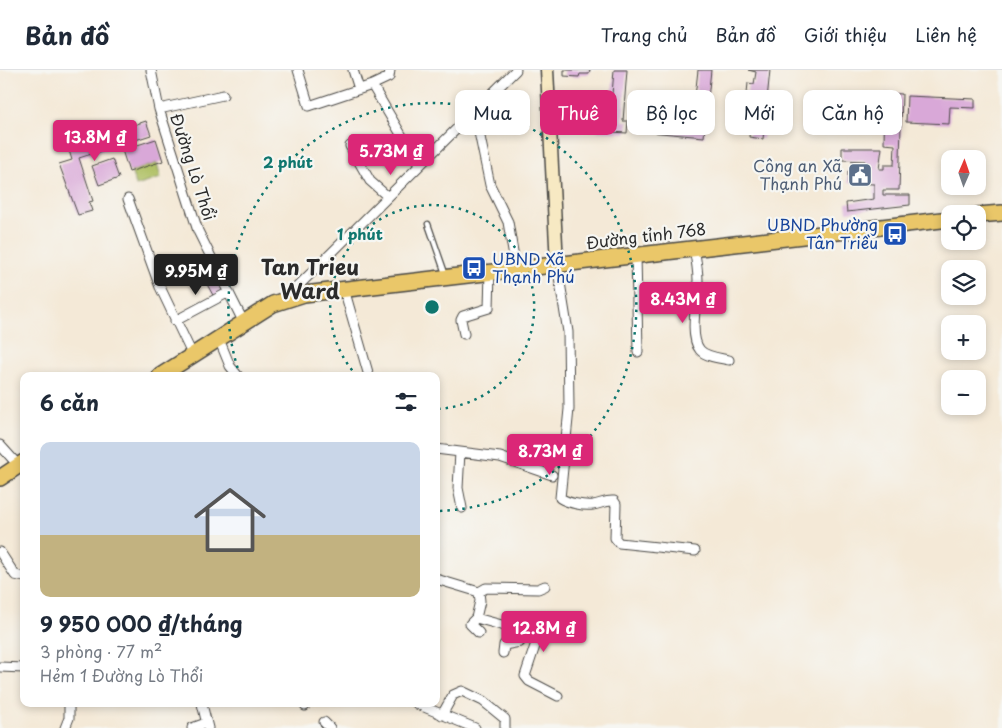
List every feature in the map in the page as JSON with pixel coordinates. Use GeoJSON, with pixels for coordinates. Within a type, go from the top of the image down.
{"type":"FeatureCollection","features":[{"type":"Feature","properties":{"kind":"main road"},"geometry":{"type":"LineString","coordinates":[[986,215],[1002,213]]}},
{"type":"Feature","properties":{"kind":"main road","name":"Đường tỉnh 768"},"geometry":{"type":"LineString","coordinates":[[167,372],[284,299],[304,294],[941,220]]}},
{"type":"Feature","properties":{"kind":"main road"},"geometry":{"type":"LineString","coordinates":[[0,478],[20,465]]}},
{"type":"Feature","properties":{"kind":"street","name":"Đường Lò Thổi"},"geometry":{"type":"LineString","coordinates":[[151,70],[159,109],[198,231],[244,323]]}},
{"type":"Feature","properties":{"kind":"street"},"geometry":{"type":"LineString","coordinates":[[298,70],[309,106],[389,77],[390,70]]}},
{"type":"Feature","properties":{"kind":"street"},"geometry":{"type":"LineString","coordinates":[[353,70],[359,89]]}},
{"type":"Feature","properties":{"kind":"street"},"geometry":{"type":"LineString","coordinates":[[497,90],[516,70]]}},
{"type":"Feature","properties":{"kind":"street"},"geometry":{"type":"LineString","coordinates":[[547,70],[557,264],[568,332],[569,409],[560,498],[594,505],[604,501],[614,501],[616,504],[615,538],[619,544],[695,550]]}},
{"type":"Feature","properties":{"kind":"street"},"geometry":{"type":"LineString","coordinates":[[372,84],[419,165]]}},
{"type":"Feature","properties":{"kind":"street"},"geometry":{"type":"LineString","coordinates":[[159,109],[223,95]]}},
{"type":"Feature","properties":{"kind":"street"},"geometry":{"type":"LineString","coordinates":[[284,299],[387,196],[455,132]]}},
{"type":"Feature","properties":{"kind":"street"},"geometry":{"type":"LineString","coordinates":[[480,135],[490,185],[508,222],[516,269]]}},
{"type":"Feature","properties":{"kind":"street"},"geometry":{"type":"LineString","coordinates":[[350,146],[370,181],[387,196]]}},
{"type":"Feature","properties":{"kind":"street"},"geometry":{"type":"LineString","coordinates":[[128,199],[175,321],[193,356]]}},
{"type":"Feature","properties":{"kind":"street"},"geometry":{"type":"LineString","coordinates":[[694,248],[698,278],[695,313],[697,344],[701,351],[710,356],[729,360]]}},
{"type":"Feature","properties":{"kind":"street"},"geometry":{"type":"LineString","coordinates":[[636,255],[638,352]]}},
{"type":"Feature","properties":{"kind":"street"},"geometry":{"type":"LineString","coordinates":[[464,334],[460,320],[463,316],[489,308],[490,272]]}},
{"type":"Feature","properties":{"kind":"street"},"geometry":{"type":"LineString","coordinates":[[344,289],[368,372]]}},
{"type":"Feature","properties":{"kind":"street"},"geometry":{"type":"LineString","coordinates":[[175,321],[229,292]]}},
{"type":"Feature","properties":{"kind":"street"},"geometry":{"type":"LineString","coordinates":[[219,339],[230,366],[235,372]]}},
{"type":"Feature","properties":{"kind":"street"},"geometry":{"type":"LineString","coordinates":[[0,445],[20,463]]}},
{"type":"Feature","properties":{"kind":"street"},"geometry":{"type":"LineString","coordinates":[[440,450],[476,453],[520,463],[552,475]]}},
{"type":"Feature","properties":{"kind":"street"},"geometry":{"type":"LineString","coordinates":[[460,452],[458,488],[462,508]]}},
{"type":"Feature","properties":{"kind":"street"},"geometry":{"type":"LineString","coordinates":[[0,552],[15,575],[20,576]]}},
{"type":"Feature","properties":{"kind":"street"},"geometry":{"type":"LineString","coordinates":[[440,579],[479,592],[486,588],[538,589],[545,586]]}},
{"type":"Feature","properties":{"kind":"street"},"geometry":{"type":"LineString","coordinates":[[479,592],[480,601],[476,618],[470,624],[479,634]]}},
{"type":"Feature","properties":{"kind":"street"},"geometry":{"type":"LineString","coordinates":[[476,618],[534,634],[537,640],[525,673],[526,679],[558,696]]}},
{"type":"Feature","properties":{"kind":"street"},"geometry":{"type":"LineString","coordinates":[[503,653],[504,644],[520,642],[522,631]]}},
{"type":"Feature","properties":{"kind":"street"},"geometry":{"type":"LineString","coordinates":[[0,667],[20,668]]}},
{"type":"Feature","properties":{"kind":"street"},"geometry":{"type":"LineString","coordinates":[[442,715],[453,695],[462,690],[493,708],[505,719],[505,728]]}},
{"type":"Feature","properties":{"kind":"street"},"geometry":{"type":"LineString","coordinates":[[65,728],[69,718],[69,707]]}},
{"type":"Feature","properties":{"kind":"street"},"geometry":{"type":"LineString","coordinates":[[192,728],[207,725],[203,707]]}},
{"type":"Feature","properties":{"kind":"street"},"geometry":{"type":"LineString","coordinates":[[424,707],[474,728]]}},
{"type":"Feature","properties":{"kind":"lane"},"geometry":{"type":"LineString","coordinates":[[428,224],[446,277]]}},
{"type":"Feature","properties":{"kind":"green space"},"geometry":{"type":"Polygon","coordinates":[[[157,163],[161,178],[136,186],[131,171],[157,163]]]}},
{"type":"Feature","properties":{"kind":"building"},"geometry":{"type":"Polygon","coordinates":[[[564,70],[590,70],[589,74],[580,74],[579,77],[564,76],[564,70]]]}},
{"type":"Feature","properties":{"kind":"building"},"geometry":{"type":"Polygon","coordinates":[[[614,70],[627,70],[623,121],[627,121],[627,133],[617,132],[617,90],[612,90],[614,70]]]}},
{"type":"Feature","properties":{"kind":"building"},"geometry":{"type":"Polygon","coordinates":[[[698,70],[711,70],[709,90],[696,90],[698,70]]]}},
{"type":"Feature","properties":{"kind":"building"},"geometry":{"type":"Polygon","coordinates":[[[748,70],[770,70],[768,90],[747,90],[748,83],[754,84],[756,72],[748,70]]]}},
{"type":"Feature","properties":{"kind":"building"},"geometry":{"type":"Polygon","coordinates":[[[907,96],[975,99],[975,108],[950,107],[949,124],[906,122],[907,96]]]}},
{"type":"Feature","properties":{"kind":"building"},"geometry":{"type":"Polygon","coordinates":[[[146,121],[151,135],[79,158],[93,201],[89,202],[92,211],[78,215],[59,164],[72,160],[68,147],[146,121]]]}},
{"type":"Feature","properties":{"kind":"building"},"geometry":{"type":"Polygon","coordinates":[[[682,135],[704,135],[704,137],[682,135]]]}},
{"type":"Feature","properties":{"kind":"building"},"geometry":{"type":"Polygon","coordinates":[[[749,135],[763,135],[763,139],[749,137],[749,135]]]}},
{"type":"Feature","properties":{"kind":"building"},"geometry":{"type":"Polygon","coordinates":[[[884,135],[901,135],[899,190],[883,190],[883,195],[910,195],[910,205],[847,212],[846,203],[874,199],[874,184],[848,183],[848,171],[865,171],[865,161],[842,160],[842,148],[882,148],[879,169],[884,169],[884,165],[894,165],[895,145],[884,144],[884,135]]]}},
{"type":"Feature","properties":{"kind":"building"},"geometry":{"type":"Polygon","coordinates":[[[156,139],[163,161],[129,172],[122,150],[156,139]]]}},
{"type":"Feature","properties":{"kind":"building"},"geometry":{"type":"Polygon","coordinates":[[[112,159],[119,178],[99,185],[92,166],[112,159]]]}},
{"type":"Feature","properties":{"kind":"building"},"geometry":{"type":"Polygon","coordinates":[[[215,272],[225,292],[214,297],[203,277],[215,272]]]}},
{"type":"Feature","properties":{"kind":"place","name":"Công an Xã Thạnh Phú"},"geometry":{"type":"Point","coordinates":[860,175]}},
{"type":"Feature","properties":{"kind":"place","name":"UBND Phường Tân Triều"},"geometry":{"type":"Point","coordinates":[895,234]}},
{"type":"Feature","properties":{"kind":"place","name":"UBND Xã Thạnh Phú"},"geometry":{"type":"Point","coordinates":[474,268]}},
{"type":"Feature","properties":{"kind":"district","name":"Tan Trieu Ward"},"geometry":{"type":"Point","coordinates":[310,280]}}]}
